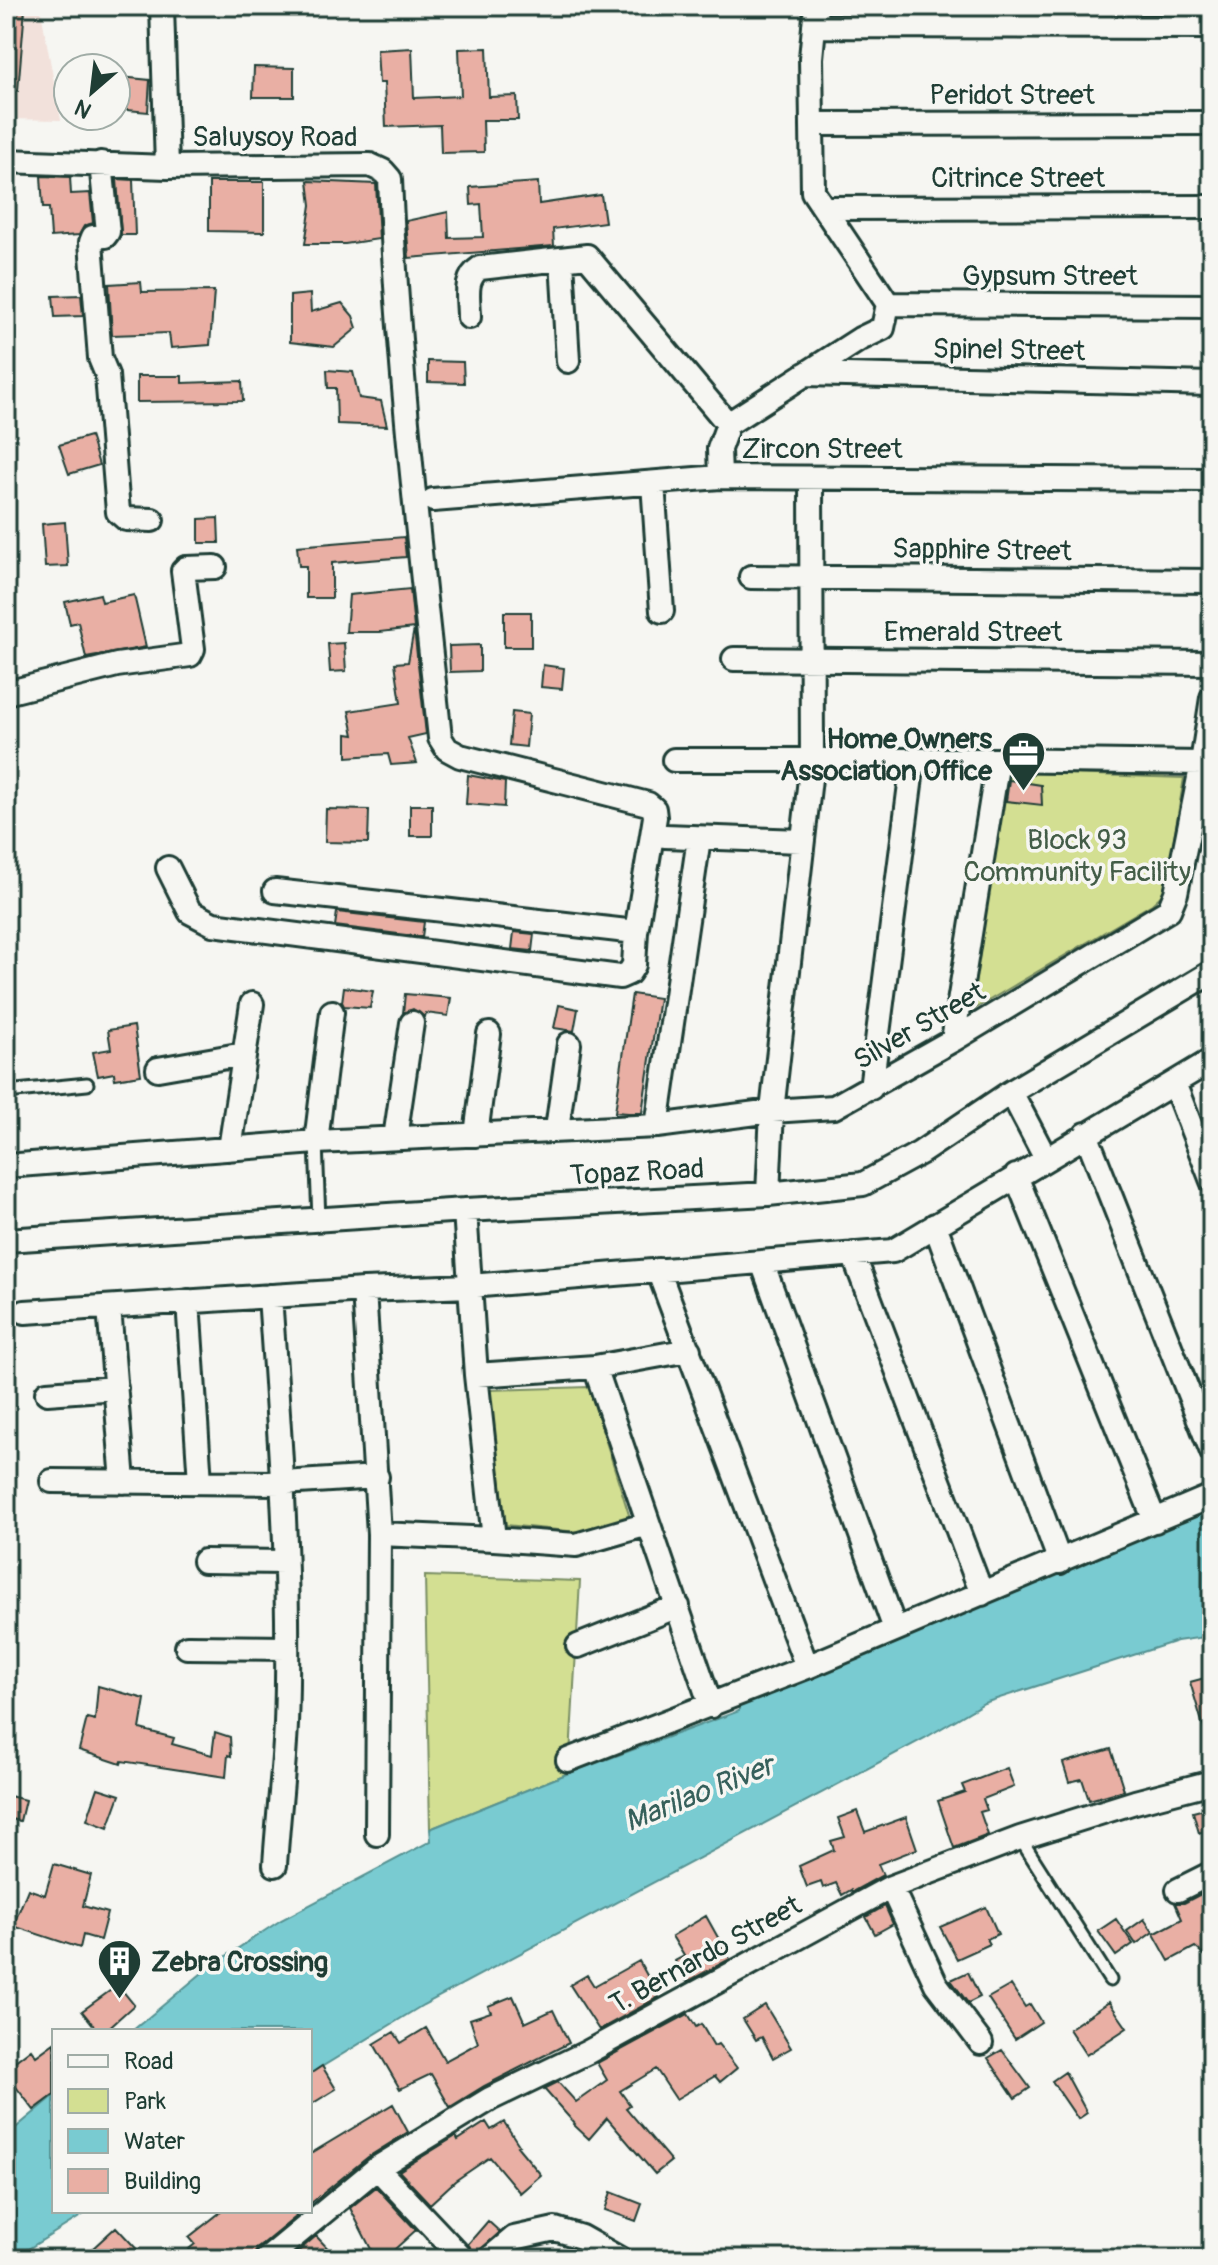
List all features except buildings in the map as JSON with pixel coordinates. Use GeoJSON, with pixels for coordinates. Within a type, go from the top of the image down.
{"type":"FeatureCollection","features":[{"type":"Feature","properties":{"kind":"street"},"geometry":{"type":"LineString","coordinates":[[162,6],[167,167]]}},
{"type":"Feature","properties":{"kind":"street"},"geometry":{"type":"LineString","coordinates":[[720,477],[719,449],[728,424],[860,339],[883,328],[888,304],[813,192],[811,58],[815,16],[1212,27]]}},
{"type":"Feature","properties":{"kind":"street","name":"Peridot Street"},"geometry":{"type":"LineString","coordinates":[[812,124],[1212,123]]}},
{"type":"Feature","properties":{"kind":"street","name":"Saluysoy Road"},"geometry":{"type":"LineString","coordinates":[[6,161],[167,167],[370,165],[383,171],[390,179],[393,258],[410,454],[440,738],[447,749],[460,756],[648,804],[654,809],[636,932]]}},
{"type":"Feature","properties":{"kind":"street"},"geometry":{"type":"LineString","coordinates":[[101,163],[108,232],[105,236],[93,237],[91,242],[100,358],[107,375],[118,512],[126,519],[152,520]]}},
{"type":"Feature","properties":{"kind":"street","name":"Citrince Street"},"geometry":{"type":"LineString","coordinates":[[824,208],[1212,207]]}},
{"type":"Feature","properties":{"kind":"street"},"geometry":{"type":"LineString","coordinates":[[469,317],[468,283],[472,273],[480,268],[587,256],[728,424]]}},
{"type":"Feature","properties":{"kind":"street"},"geometry":{"type":"LineString","coordinates":[[562,261],[568,361]]}},
{"type":"Feature","properties":{"kind":"street","name":"Gypsum Street"},"geometry":{"type":"LineString","coordinates":[[888,304],[1212,306]]}},
{"type":"Feature","properties":{"kind":"street","name":"Spinel Street"},"geometry":{"type":"LineString","coordinates":[[805,374],[1212,384]]}},
{"type":"Feature","properties":{"kind":"street","name":"Zircon Street"},"geometry":{"type":"LineString","coordinates":[[433,500],[720,477],[1212,480]]}},
{"type":"Feature","properties":{"kind":"street"},"geometry":{"type":"LineString","coordinates":[[768,1194],[772,1111],[812,761],[811,479]]}},
{"type":"Feature","properties":{"kind":"street"},"geometry":{"type":"LineString","coordinates":[[653,483],[662,611]]}},
{"type":"Feature","properties":{"kind":"street"},"geometry":{"type":"LineString","coordinates":[[6,693],[117,665],[190,655],[193,649],[183,571],[186,568],[215,567]]}},
{"type":"Feature","properties":{"kind":"street","name":"Sapphire Street"},"geometry":{"type":"LineString","coordinates":[[751,577],[1212,581]]}},
{"type":"Feature","properties":{"kind":"street","name":"Emerald Street"},"geometry":{"type":"LineString","coordinates":[[734,659],[1212,663]]}},
{"type":"Feature","properties":{"kind":"street"},"geometry":{"type":"LineString","coordinates":[[674,760],[1202,763],[1212,698]]}},
{"type":"Feature","properties":{"kind":"street"},"geometry":{"type":"LineString","coordinates":[[953,1040],[998,760]]}},
{"type":"Feature","properties":{"kind":"street"},"geometry":{"type":"LineString","coordinates":[[871,1088],[913,761]]}},
{"type":"Feature","properties":{"kind":"street","name":"Silver Street"},"geometry":{"type":"LineString","coordinates":[[6,1166],[316,1142],[657,1126],[772,1111],[834,1107],[953,1040],[1169,910],[1176,893],[1202,763]]}},
{"type":"Feature","properties":{"kind":"street"},"geometry":{"type":"LineString","coordinates":[[665,836],[802,841]]}},
{"type":"Feature","properties":{"kind":"street"},"geometry":{"type":"LineString","coordinates":[[657,1126],[699,838]]}},
{"type":"Feature","properties":{"kind":"street"},"geometry":{"type":"LineString","coordinates":[[168,868],[190,912],[213,924],[620,977],[629,973],[634,965],[636,932],[275,891]]}},
{"type":"Feature","properties":{"kind":"street","name":"Topaz Road"},"geometry":{"type":"LineString","coordinates":[[6,1240],[768,1194],[863,1184],[920,1153],[1011,1092],[1212,972]]}},
{"type":"Feature","properties":{"kind":"street"},"geometry":{"type":"LineString","coordinates":[[230,1149],[252,1004]]}},
{"type":"Feature","properties":{"kind":"street"},"geometry":{"type":"LineString","coordinates":[[316,1142],[332,1012]]}},
{"type":"Feature","properties":{"kind":"street"},"geometry":{"type":"LineString","coordinates":[[395,1138],[412,1023]]}},
{"type":"Feature","properties":{"kind":"street"},"geometry":{"type":"LineString","coordinates":[[476,1135],[489,1034]]}},
{"type":"Feature","properties":{"kind":"street"},"geometry":{"type":"LineString","coordinates":[[557,1129],[569,1044]]}},
{"type":"Feature","properties":{"kind":"street"},"geometry":{"type":"LineString","coordinates":[[158,1069],[244,1054]]}},
{"type":"Feature","properties":{"kind":"street"},"geometry":{"type":"LineString","coordinates":[[25,1312],[470,1286],[893,1251],[1212,1060]]}},
{"type":"Feature","properties":{"kind":"street"},"geometry":{"type":"LineString","coordinates":[[1174,1083],[1212,1181]]}},
{"type":"Feature","properties":{"kind":"street"},"geometry":{"type":"LineString","coordinates":[[1011,1092],[1046,1159]]}},
{"type":"Feature","properties":{"kind":"street"},"geometry":{"type":"LineString","coordinates":[[1086,1134],[1212,1452]]}},
{"type":"Feature","properties":{"kind":"street"},"geometry":{"type":"LineString","coordinates":[[1016,1176],[1155,1521]]}},
{"type":"Feature","properties":{"kind":"street"},"geometry":{"type":"LineString","coordinates":[[465,1210],[476,1375],[494,1539]]}},
{"type":"Feature","properties":{"kind":"street"},"geometry":{"type":"LineString","coordinates":[[935,1225],[1060,1562]]}},
{"type":"Feature","properties":{"kind":"street"},"geometry":{"type":"LineString","coordinates":[[853,1254],[982,1594]]}},
{"type":"Feature","properties":{"kind":"street"},"geometry":{"type":"LineString","coordinates":[[762,1262],[895,1629]]}},
{"type":"Feature","properties":{"kind":"street"},"geometry":{"type":"LineString","coordinates":[[658,1270],[807,1667]]}},
{"type":"Feature","properties":{"kind":"street"},"geometry":{"type":"LineString","coordinates":[[364,1290],[379,1534],[377,1834]]}},
{"type":"Feature","properties":{"kind":"street"},"geometry":{"type":"LineString","coordinates":[[270,1296],[283,1483],[286,1648],[286,1725],[275,1865]]}},
{"type":"Feature","properties":{"kind":"street"},"geometry":{"type":"LineString","coordinates":[[188,1301],[200,1482]]}},
{"type":"Feature","properties":{"kind":"street"},"geometry":{"type":"LineString","coordinates":[[109,1307],[123,1482]]}},
{"type":"Feature","properties":{"kind":"street"},"geometry":{"type":"LineString","coordinates":[[476,1375],[595,1367],[689,1350]]}},
{"type":"Feature","properties":{"kind":"street"},"geometry":{"type":"LineString","coordinates":[[595,1367],[711,1706]]}},
{"type":"Feature","properties":{"kind":"street"},"geometry":{"type":"LineString","coordinates":[[47,1393],[116,1388]]}},
{"type":"Feature","properties":{"kind":"street"},"geometry":{"type":"LineString","coordinates":[[52,1481],[283,1483],[377,1477]]}},
{"type":"Feature","properties":{"kind":"street"},"geometry":{"type":"LineString","coordinates":[[568,1760],[807,1667],[1212,1496]]}},
{"type":"Feature","properties":{"kind":"street"},"geometry":{"type":"LineString","coordinates":[[379,1534],[576,1545],[648,1524]]}},
{"type":"Feature","properties":{"kind":"street"},"geometry":{"type":"LineString","coordinates":[[204,1561],[284,1562]]}},
{"type":"Feature","properties":{"kind":"street"},"geometry":{"type":"LineString","coordinates":[[578,1646],[678,1606]]}},
{"type":"Feature","properties":{"kind":"street"},"geometry":{"type":"LineString","coordinates":[[187,1647],[286,1648]]}},
{"type":"Feature","properties":{"kind":"street","name":"T. Bernardo Street"},"geometry":{"type":"LineString","coordinates":[[267,2259],[377,2168],[490,2099],[588,2052],[891,1887],[1020,1838],[1212,1782]]}},
{"type":"Feature","properties":{"kind":"street"},"geometry":{"type":"LineString","coordinates":[[1178,1890],[1212,1873]]}},
{"type":"Feature","properties":{"kind":"street"},"geometry":{"type":"LineString","coordinates":[[891,1887],[936,1984],[981,2043]]}},
{"type":"Feature","properties":{"kind":"street"},"geometry":{"type":"LineString","coordinates":[[377,2168],[463,2259]]}},
{"type":"Feature","properties":{"kind":"street"},"geometry":{"type":"LineString","coordinates":[[489,2259],[514,2238],[555,2229],[581,2237],[620,2259]]}},
{"type":"Feature","properties":{"kind":"lane"},"geometry":{"type":"LineString","coordinates":[[6,1092],[87,1084]]}},
{"type":"Feature","properties":{"kind":"lane"},"geometry":{"type":"LineString","coordinates":[[316,1142],[319,1220]]}},
{"type":"Feature","properties":{"kind":"lane"},"geometry":{"type":"LineString","coordinates":[[1020,1838],[1110,1980]]}},
{"type":"Feature","properties":{"kind":"shaded area"},"geometry":{"type":"Polygon","coordinates":[[[6,6],[40,6],[52,71],[52,120],[6,119],[6,6]]]}},
{"type":"Feature","properties":{"kind":"green space","name":"Block 93 Community Facility"},"geometry":{"type":"Polygon","coordinates":[[[1007,772],[1184,778],[1165,892],[1152,904],[971,1011],[1007,772]]]}},
{"type":"Feature","properties":{"kind":"green space"},"geometry":{"type":"Polygon","coordinates":[[[589,1387],[630,1518],[578,1532],[506,1525],[489,1390],[589,1387]]]}},
{"type":"Feature","properties":{"kind":"green space"},"geometry":{"type":"Polygon","coordinates":[[[425,1576],[580,1581],[569,1773],[430,1829],[425,1576]]]}},
{"type":"Feature","properties":{"kind":"water"},"geometry":{"type":"Polygon","coordinates":[[[659,6],[738,6],[659,16],[659,6]]]}},
{"type":"Feature","properties":{"kind":"water","name":"Marilao River"},"geometry":{"type":"Polygon","coordinates":[[[1212,1502],[1212,1636],[1177,1641],[984,1703],[925,1738],[423,2005],[312,2073],[312,2029],[134,2029],[208,1968],[281,1920],[431,1841],[430,1829],[569,1773],[739,1711],[738,1701],[1194,1516],[1196,1509],[1212,1502]]]}},
{"type":"Feature","properties":{"kind":"water"},"geometry":{"type":"Polygon","coordinates":[[[52,2098],[52,2213],[86,2213],[12,2259],[6,2259],[6,2136],[52,2098]]]}},
{"type":"Feature","properties":{"kind":"place","name":"Home Owners Association Office"},"geometry":{"type":"Point","coordinates":[1023,793]}},
{"type":"Feature","properties":{"kind":"place","name":"Zebra Crossing"},"geometry":{"type":"Point","coordinates":[120,2000]}}]}
